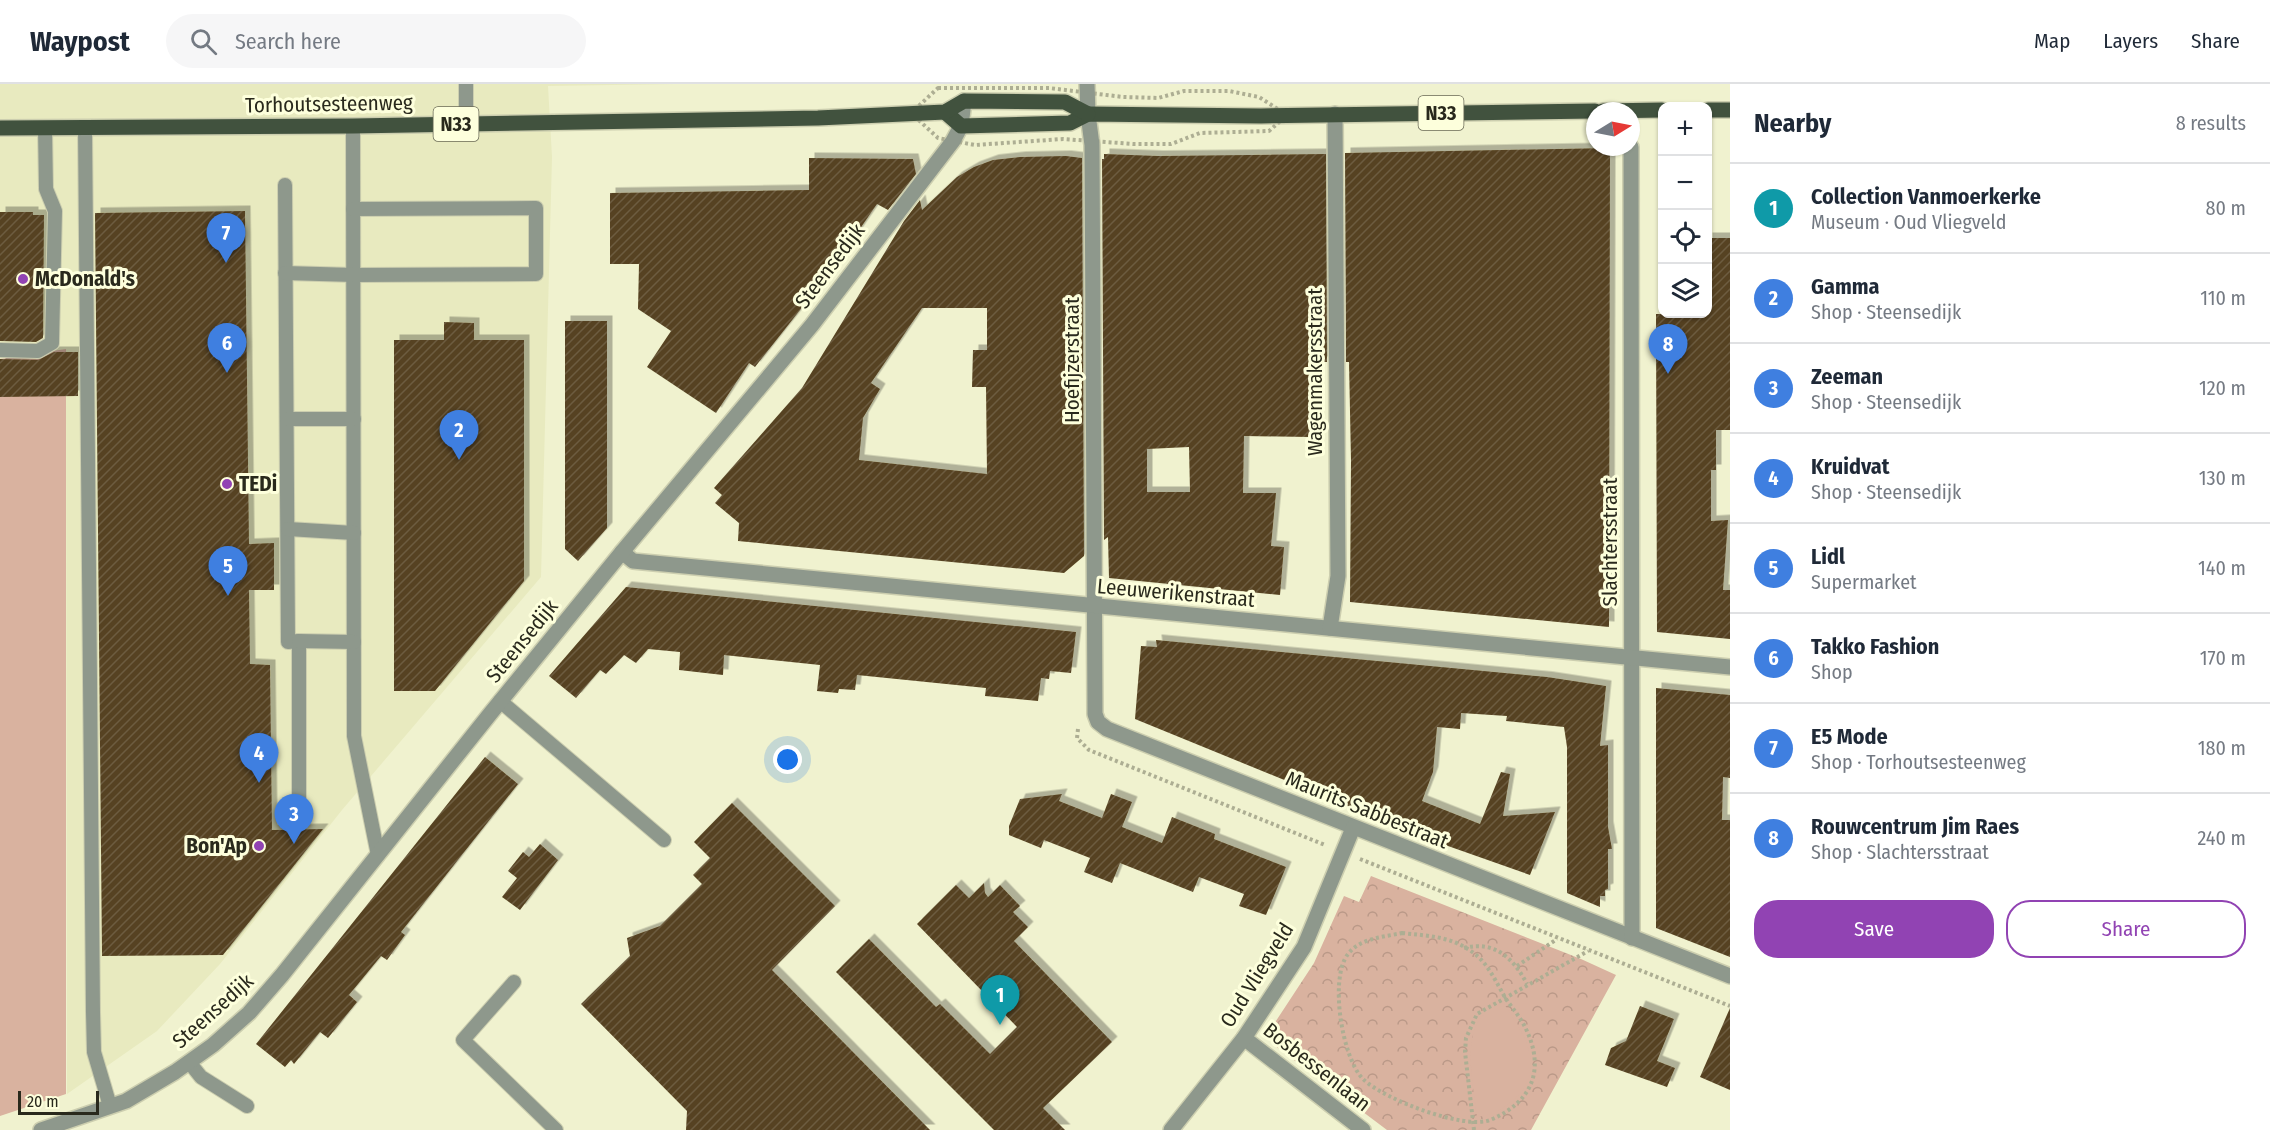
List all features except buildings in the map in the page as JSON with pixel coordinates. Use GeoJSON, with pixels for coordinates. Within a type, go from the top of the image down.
{"type":"FeatureCollection","features":[{"type":"Feature","properties":{"kind":"main road","name":"Torhoutsesteenweg"},"geometry":{"type":"LineString","coordinates":[[0,128],[353,126],[818,118],[945,112],[964,101]]}},
{"type":"Feature","properties":{"kind":"main road","name":"N33"},"geometry":{"type":"LineString","coordinates":[[964,101],[1065,102],[1088,114],[1261,116],[1586,111]]}},
{"type":"Feature","properties":{"kind":"main road"},"geometry":{"type":"LineString","coordinates":[[1640,111],[1658,110]]}},
{"type":"Feature","properties":{"kind":"main road"},"geometry":{"type":"LineString","coordinates":[[1712,110],[1730,110]]}},
{"type":"Feature","properties":{"kind":"main road"},"geometry":{"type":"LineString","coordinates":[[945,112],[961,126]]}},
{"type":"Feature","properties":{"kind":"main road","name":"N33"},"geometry":{"type":"LineString","coordinates":[[961,126],[1070,123],[1088,114]]}},
{"type":"Feature","properties":{"kind":"street"},"geometry":{"type":"LineString","coordinates":[[1087,84],[1088,114]]}},
{"type":"Feature","properties":{"kind":"street","name":"Steensedijk"},"geometry":{"type":"LineString","coordinates":[[41,1130],[126,1101],[213,1045],[249,1013],[282,975],[500,701],[812,325],[953,141],[961,126],[964,101]]}},
{"type":"Feature","properties":{"kind":"street","name":"Hoefijzerstraat"},"geometry":{"type":"LineString","coordinates":[[1088,114],[1092,145],[1095,607]]}},
{"type":"Feature","properties":{"kind":"street","name":"Wagenmakersstraat"},"geometry":{"type":"LineString","coordinates":[[1330,628],[1338,576],[1335,114]]}},
{"type":"Feature","properties":{"kind":"street","name":"Slachtersstraat"},"geometry":{"type":"LineString","coordinates":[[1631,156],[1632,938]]}},
{"type":"Feature","properties":{"kind":"street","name":"Leeuwerikenstraat"},"geometry":{"type":"LineString","coordinates":[[622,552],[633,561],[1730,667]]}},
{"type":"Feature","properties":{"kind":"street"},"geometry":{"type":"LineString","coordinates":[[1095,607],[1095,714]]}},
{"type":"Feature","properties":{"kind":"street","name":"Maurits Sabbestraat"},"geometry":{"type":"LineString","coordinates":[[1095,714],[1098,722],[1107,729],[1730,976]]}},
{"type":"Feature","properties":{"kind":"street","name":"Oud Vliegveld"},"geometry":{"type":"LineString","coordinates":[[1171,1130],[1244,1038],[1304,947],[1353,828]]}},
{"type":"Feature","properties":{"kind":"street","name":"Bosbessenlaan"},"geometry":{"type":"LineString","coordinates":[[1244,1038],[1363,1130]]}},
{"type":"Feature","properties":{"kind":"lane"},"geometry":{"type":"LineString","coordinates":[[466,84],[466,124]]}},
{"type":"Feature","properties":{"kind":"lane"},"geometry":{"type":"LineString","coordinates":[[353,126],[354,736],[378,855]]}},
{"type":"Feature","properties":{"kind":"lane"},"geometry":{"type":"LineString","coordinates":[[85,127],[93,1042],[102,1084],[110,1106]]}},
{"type":"Feature","properties":{"kind":"lane"},"geometry":{"type":"LineString","coordinates":[[0,350],[38,351],[52,343],[55,211],[46,189],[45,128]]}},
{"type":"Feature","properties":{"kind":"lane"},"geometry":{"type":"LineString","coordinates":[[285,185],[288,642],[354,642]]}},
{"type":"Feature","properties":{"kind":"lane"},"geometry":{"type":"LineString","coordinates":[[285,273],[536,274],[536,208],[353,208]]}},
{"type":"Feature","properties":{"kind":"lane"},"geometry":{"type":"LineString","coordinates":[[287,419],[354,419]]}},
{"type":"Feature","properties":{"kind":"lane"},"geometry":{"type":"LineString","coordinates":[[288,529],[354,533]]}},
{"type":"Feature","properties":{"kind":"lane"},"geometry":{"type":"LineString","coordinates":[[299,641],[299,812]]}},
{"type":"Feature","properties":{"kind":"lane"},"geometry":{"type":"LineString","coordinates":[[500,701],[664,840]]}},
{"type":"Feature","properties":{"kind":"lane"},"geometry":{"type":"LineString","coordinates":[[514,982],[463,1040],[556,1130]]}},
{"type":"Feature","properties":{"kind":"lane"},"geometry":{"type":"LineString","coordinates":[[189,1062],[201,1077],[247,1106]]}},
{"type":"Feature","properties":{"kind":"path"},"geometry":{"type":"LineString","coordinates":[[1095,714],[1078,724],[1077,738],[1089,750],[1730,1006]]}},
{"type":"Feature","properties":{"kind":"path"},"geometry":{"type":"LineString","coordinates":[[1402,933],[1443,937],[1464,948],[1475,954],[1497,982],[1526,1029],[1536,1062],[1532,1084],[1521,1101],[1506,1113],[1484,1122],[1473,1123],[1431,1114],[1392,1098],[1363,1079],[1347,1051],[1340,1012],[1339,975],[1348,954],[1363,942],[1402,933]]}},
{"type":"Feature","properties":{"kind":"path"},"geometry":{"type":"LineString","coordinates":[[1517,966],[1558,939]]}},
{"type":"Feature","properties":{"kind":"path"},"geometry":{"type":"LineString","coordinates":[[1464,948],[1486,945],[1501,953],[1517,966],[1527,984]]}},
{"type":"Feature","properties":{"kind":"path"},"geometry":{"type":"LineString","coordinates":[[1474,1130],[1465,1052],[1466,1038],[1477,1014],[1588,951]]}},
{"type":"Feature","properties":{"kind":"shaded area"},"geometry":{"type":"Polygon","coordinates":[[[0,84],[675,84],[548,86],[552,157],[541,577],[342,810],[220,964],[157,1031],[67,1094],[66,350],[0,359],[0,84]]]}},
{"type":"Feature","properties":{"kind":"green space"},"geometry":{"type":"Polygon","coordinates":[[[66,349],[66,1094],[0,1116],[0,359],[66,349]]]}},
{"type":"Feature","properties":{"kind":"green space"},"geometry":{"type":"Polygon","coordinates":[[[1371,876],[1616,975],[1531,1130],[1387,1130],[1274,1045],[1274,1024],[1314,963],[1344,896],[1359,902],[1371,876]]]}},
{"type":"Feature","properties":{"kind":"green space"},"geometry":{"type":"Polygon","coordinates":[[[1503,1002],[1526,1042],[1531,1061],[1530,1073],[1526,1084],[1511,1102],[1489,1114],[1477,1117],[1471,1066],[1472,1040],[1480,1019],[1503,1002]]]}},
{"type":"Feature","properties":{"kind":"place","name":"E5 Mode"},"geometry":{"type":"Point","coordinates":[226,263]}},
{"type":"Feature","properties":{"kind":"place","name":"McDonald's"},"geometry":{"type":"Point","coordinates":[23,279]}},
{"type":"Feature","properties":{"kind":"place","name":"Takko Fashion"},"geometry":{"type":"Point","coordinates":[227,373]}},
{"type":"Feature","properties":{"kind":"place","name":"Rouwcentrum Jim Raes"},"geometry":{"type":"Point","coordinates":[1668,374]}},
{"type":"Feature","properties":{"kind":"place","name":"Gamma"},"geometry":{"type":"Point","coordinates":[459,460]}},
{"type":"Feature","properties":{"kind":"place","name":"TEDi"},"geometry":{"type":"Point","coordinates":[227,484]}},
{"type":"Feature","properties":{"kind":"place","name":"Lidl"},"geometry":{"type":"Point","coordinates":[228,596]}},
{"type":"Feature","properties":{"kind":"place","name":"Kruidvat"},"geometry":{"type":"Point","coordinates":[259,783]}},
{"type":"Feature","properties":{"kind":"place","name":"Zeeman"},"geometry":{"type":"Point","coordinates":[294,844]}},
{"type":"Feature","properties":{"kind":"place","name":"Bon'Ap"},"geometry":{"type":"Point","coordinates":[259,846]}},
{"type":"Feature","properties":{"kind":"place","name":"Collection Vanmoerkerke"},"geometry":{"type":"Point","coordinates":[1000,1025]}}]}
